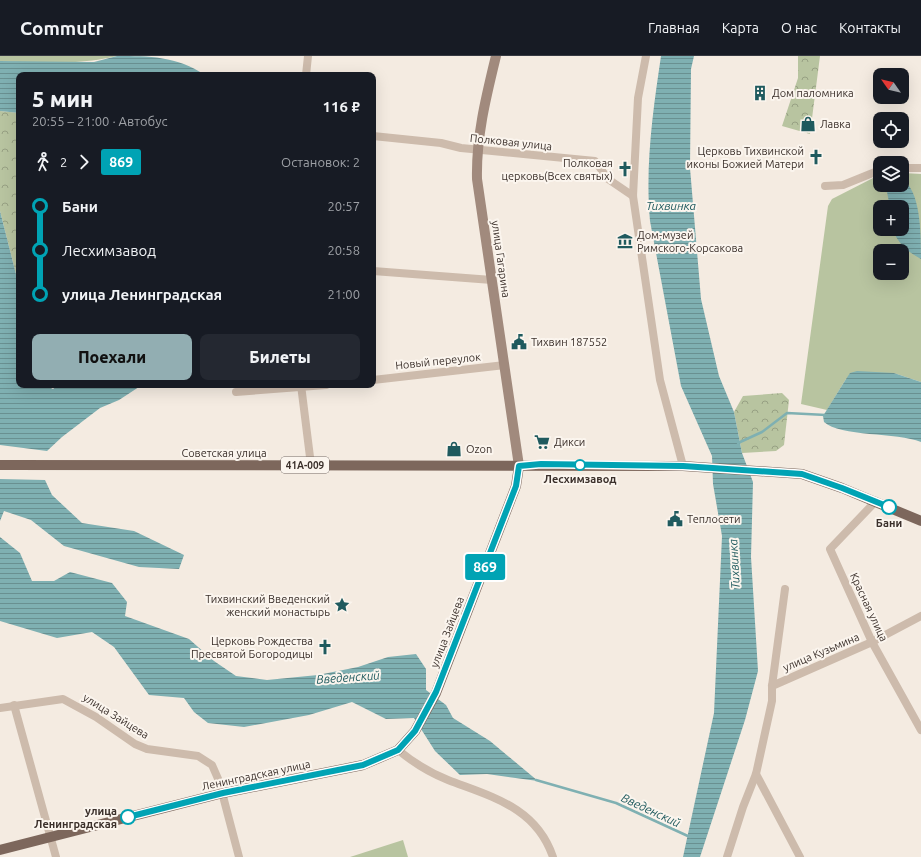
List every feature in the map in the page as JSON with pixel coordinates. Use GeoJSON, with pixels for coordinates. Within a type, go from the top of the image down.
{"type":"FeatureCollection","features":[{"type":"Feature","properties":{"kind":"main road","name":"41А-009"},"geometry":{"type":"LineString","coordinates":[[519,466],[541,464],[683,466],[802,474],[876,501]]}},
{"type":"Feature","properties":{"kind":"main road","name":"Советская улица"},"geometry":{"type":"LineString","coordinates":[[0,465],[519,466]]}},
{"type":"Feature","properties":{"kind":"main road","name":"улица Зайцева"},"geometry":{"type":"LineString","coordinates":[[415,731],[436,692],[516,486],[519,466]]}},
{"type":"Feature","properties":{"kind":"main road"},"geometry":{"type":"LineString","coordinates":[[876,501],[921,521]]}},
{"type":"Feature","properties":{"kind":"main road","name":"Ленинградская улица"},"geometry":{"type":"LineString","coordinates":[[0,850],[223,793],[363,765],[398,750],[415,731]]}},
{"type":"Feature","properties":{"kind":"street"},"geometry":{"type":"LineString","coordinates":[[306,72],[308,56]]}},
{"type":"Feature","properties":{"kind":"street","name":"улица Гагарина"},"geometry":{"type":"LineString","coordinates":[[496,56],[484,104],[477,150],[477,179],[519,466]]}},
{"type":"Feature","properties":{"kind":"street"},"geometry":{"type":"LineString","coordinates":[[646,56],[638,98],[633,196],[660,380],[683,466]]}},
{"type":"Feature","properties":{"kind":"street","name":"Полковая улица"},"geometry":{"type":"LineString","coordinates":[[376,136],[442,143],[477,150],[595,161],[608,179],[633,196]]}},
{"type":"Feature","properties":{"kind":"street"},"geometry":{"type":"LineString","coordinates":[[909,168],[921,168]]}},
{"type":"Feature","properties":{"kind":"street"},"geometry":{"type":"LineString","coordinates":[[824,186],[843,185],[873,173]]}},
{"type":"Feature","properties":{"kind":"street"},"geometry":{"type":"LineString","coordinates":[[376,271],[492,280]]}},
{"type":"Feature","properties":{"kind":"street","name":"Новый переулок"},"geometry":{"type":"LineString","coordinates":[[376,380],[505,365]]}},
{"type":"Feature","properties":{"kind":"street"},"geometry":{"type":"LineString","coordinates":[[236,392],[279,388]]}},
{"type":"Feature","properties":{"kind":"street"},"geometry":{"type":"LineString","coordinates":[[301,388],[310,465]]}},
{"type":"Feature","properties":{"kind":"street","name":"Красная улица"},"geometry":{"type":"LineString","coordinates":[[876,501],[830,549],[872,642],[921,730]]}},
{"type":"Feature","properties":{"kind":"street"},"geometry":{"type":"LineString","coordinates":[[727,857],[743,807],[756,774],[772,701],[772,686],[784,589]]}},
{"type":"Feature","properties":{"kind":"street","name":"улица Кузьмина"},"geometry":{"type":"LineString","coordinates":[[772,686],[872,642],[921,616]]}},
{"type":"Feature","properties":{"kind":"street","name":"улица Зайцева"},"geometry":{"type":"LineString","coordinates":[[0,708],[63,699],[96,716],[135,744],[147,749],[198,756],[212,765],[223,793],[239,857]]}},
{"type":"Feature","properties":{"kind":"street"},"geometry":{"type":"LineString","coordinates":[[14,705],[56,857]]}},
{"type":"Feature","properties":{"kind":"street"},"geometry":{"type":"LineString","coordinates":[[398,750],[420,766],[448,780],[507,803],[536,826],[549,846],[553,857]]}},
{"type":"Feature","properties":{"kind":"street"},"geometry":{"type":"LineString","coordinates":[[756,774],[800,857]]}},
{"type":"Feature","properties":{"kind":"green space"},"geometry":{"type":"Polygon","coordinates":[[[0,56],[117,56],[88,61],[44,63],[0,61],[0,56]]]}},
{"type":"Feature","properties":{"kind":"green space"},"geometry":{"type":"Polygon","coordinates":[[[798,56],[820,56],[810,134],[782,126],[798,78],[798,56]]]}},
{"type":"Feature","properties":{"kind":"green space"},"geometry":{"type":"Polygon","coordinates":[[[0,111],[16,113],[16,274],[0,211],[0,111]]]}},
{"type":"Feature","properties":{"kind":"green space"},"geometry":{"type":"Polygon","coordinates":[[[909,173],[921,174],[921,382],[894,373],[846,379],[827,410],[801,404],[828,206],[832,199],[873,178],[873,192],[909,192],[909,173]]]}},
{"type":"Feature","properties":{"kind":"green space"},"geometry":{"type":"Polygon","coordinates":[[[782,393],[789,400],[784,445],[776,451],[742,453],[734,412],[743,396],[782,393]]]}},
{"type":"Feature","properties":{"kind":"green space"},"geometry":{"type":"Polygon","coordinates":[[[403,840],[408,857],[350,857],[403,840]]]}},
{"type":"Feature","properties":{"kind":"water"},"geometry":{"type":"Polygon","coordinates":[[[117,56],[152,57],[184,64],[200,72],[16,72],[16,113],[0,111],[0,61],[94,62],[117,56]]]}},
{"type":"Feature","properties":{"kind":"water","name":"Тихвинка"},"geometry":{"type":"Polygon","coordinates":[[[661,56],[694,56],[691,69],[690,168],[701,299],[719,376],[734,412],[742,453],[753,482],[751,557],[758,671],[745,720],[700,857],[683,857],[714,713],[722,536],[713,484],[712,456],[681,386],[650,221],[648,180],[649,159],[661,56]]]}},
{"type":"Feature","properties":{"kind":"water"},"geometry":{"type":"Polygon","coordinates":[[[909,187],[913,193],[919,214],[921,259],[909,251],[909,244],[902,244],[896,236],[909,236],[909,200],[889,200],[887,192],[909,192],[909,187]]]}},
{"type":"Feature","properties":{"kind":"water"},"geometry":{"type":"Polygon","coordinates":[[[0,211],[16,274],[16,388],[137,388],[119,400],[100,408],[62,437],[47,451],[0,445],[0,211]]]}},
{"type":"Feature","properties":{"kind":"water"},"geometry":{"type":"Polygon","coordinates":[[[857,371],[894,373],[921,382],[921,442],[898,437],[843,430],[832,427],[824,422],[823,416],[846,379],[850,373],[857,371]]]}},
{"type":"Feature","properties":{"kind":"water"},"geometry":{"type":"Polygon","coordinates":[[[0,479],[45,480],[52,495],[82,523],[134,531],[184,555],[179,569],[139,567],[64,546],[31,520],[4,511],[0,521],[0,479]]]}},
{"type":"Feature","properties":{"kind":"water"},"geometry":{"type":"Polygon","coordinates":[[[0,537],[20,553],[32,581],[54,581],[70,572],[112,583],[127,602],[125,616],[189,639],[214,661],[236,676],[267,680],[318,675],[358,667],[388,657],[416,654],[426,669],[426,690],[446,705],[453,718],[490,741],[538,781],[487,774],[460,775],[435,751],[414,718],[386,719],[352,702],[309,715],[244,727],[208,723],[194,712],[184,698],[149,695],[114,647],[92,632],[57,638],[0,621],[0,537]]]}},
{"type":"Feature","properties":{"kind":"waterway"},"geometry":{"type":"LineString","coordinates":[[738,443],[762,432],[787,413],[826,415]]}},
{"type":"Feature","properties":{"kind":"waterway","name":"Введенский"},"geometry":{"type":"LineString","coordinates":[[536,780],[616,803],[690,837]]}},
{"type":"Feature","properties":{"kind":"bus line","name":"869"},"geometry":{"type":"LineString","coordinates":[[128,817],[223,793],[363,765],[398,750],[415,731],[436,692],[516,486],[519,466],[541,464],[683,466],[802,474],[889,507]]}},
{"type":"Feature","properties":{"kind":"place","name":"Дом паломника"},"geometry":{"type":"Point","coordinates":[760,93]}},
{"type":"Feature","properties":{"kind":"place","name":"Лавка"},"geometry":{"type":"Point","coordinates":[808,124]}},
{"type":"Feature","properties":{"kind":"place","name":"Церковь Тихвинской иконы Божией Матери"},"geometry":{"type":"Point","coordinates":[816,157]}},
{"type":"Feature","properties":{"kind":"place","name":"Полковая церковь(Всех святых)"},"geometry":{"type":"Point","coordinates":[625,169]}},
{"type":"Feature","properties":{"kind":"place","name":"Дом-музей Римского-Корсакова"},"geometry":{"type":"Point","coordinates":[625,241]}},
{"type":"Feature","properties":{"kind":"place","name":"Тихвин 187552"},"geometry":{"type":"Point","coordinates":[519,342]}},
{"type":"Feature","properties":{"kind":"place","name":"Дикси"},"geometry":{"type":"Point","coordinates":[542,442]}},
{"type":"Feature","properties":{"kind":"place","name":"Ozon"},"geometry":{"type":"Point","coordinates":[454,449]}},
{"type":"Feature","properties":{"kind":"place","name":"Лесхимзавод"},"geometry":{"type":"Point","coordinates":[580,465]}},
{"type":"Feature","properties":{"kind":"place","name":"Бани"},"geometry":{"type":"Point","coordinates":[889,507]}},
{"type":"Feature","properties":{"kind":"place","name":"Теплосети"},"geometry":{"type":"Point","coordinates":[675,519]}},
{"type":"Feature","properties":{"kind":"place","name":"Тихвинский Введенский женский монастырь"},"geometry":{"type":"Point","coordinates":[342,605]}},
{"type":"Feature","properties":{"kind":"place","name":"Церковь Рождества Пресвятой Богородицы"},"geometry":{"type":"Point","coordinates":[325,647]}},
{"type":"Feature","properties":{"kind":"place","name":"улица Ленинградская"},"geometry":{"type":"Point","coordinates":[128,817]}}]}
